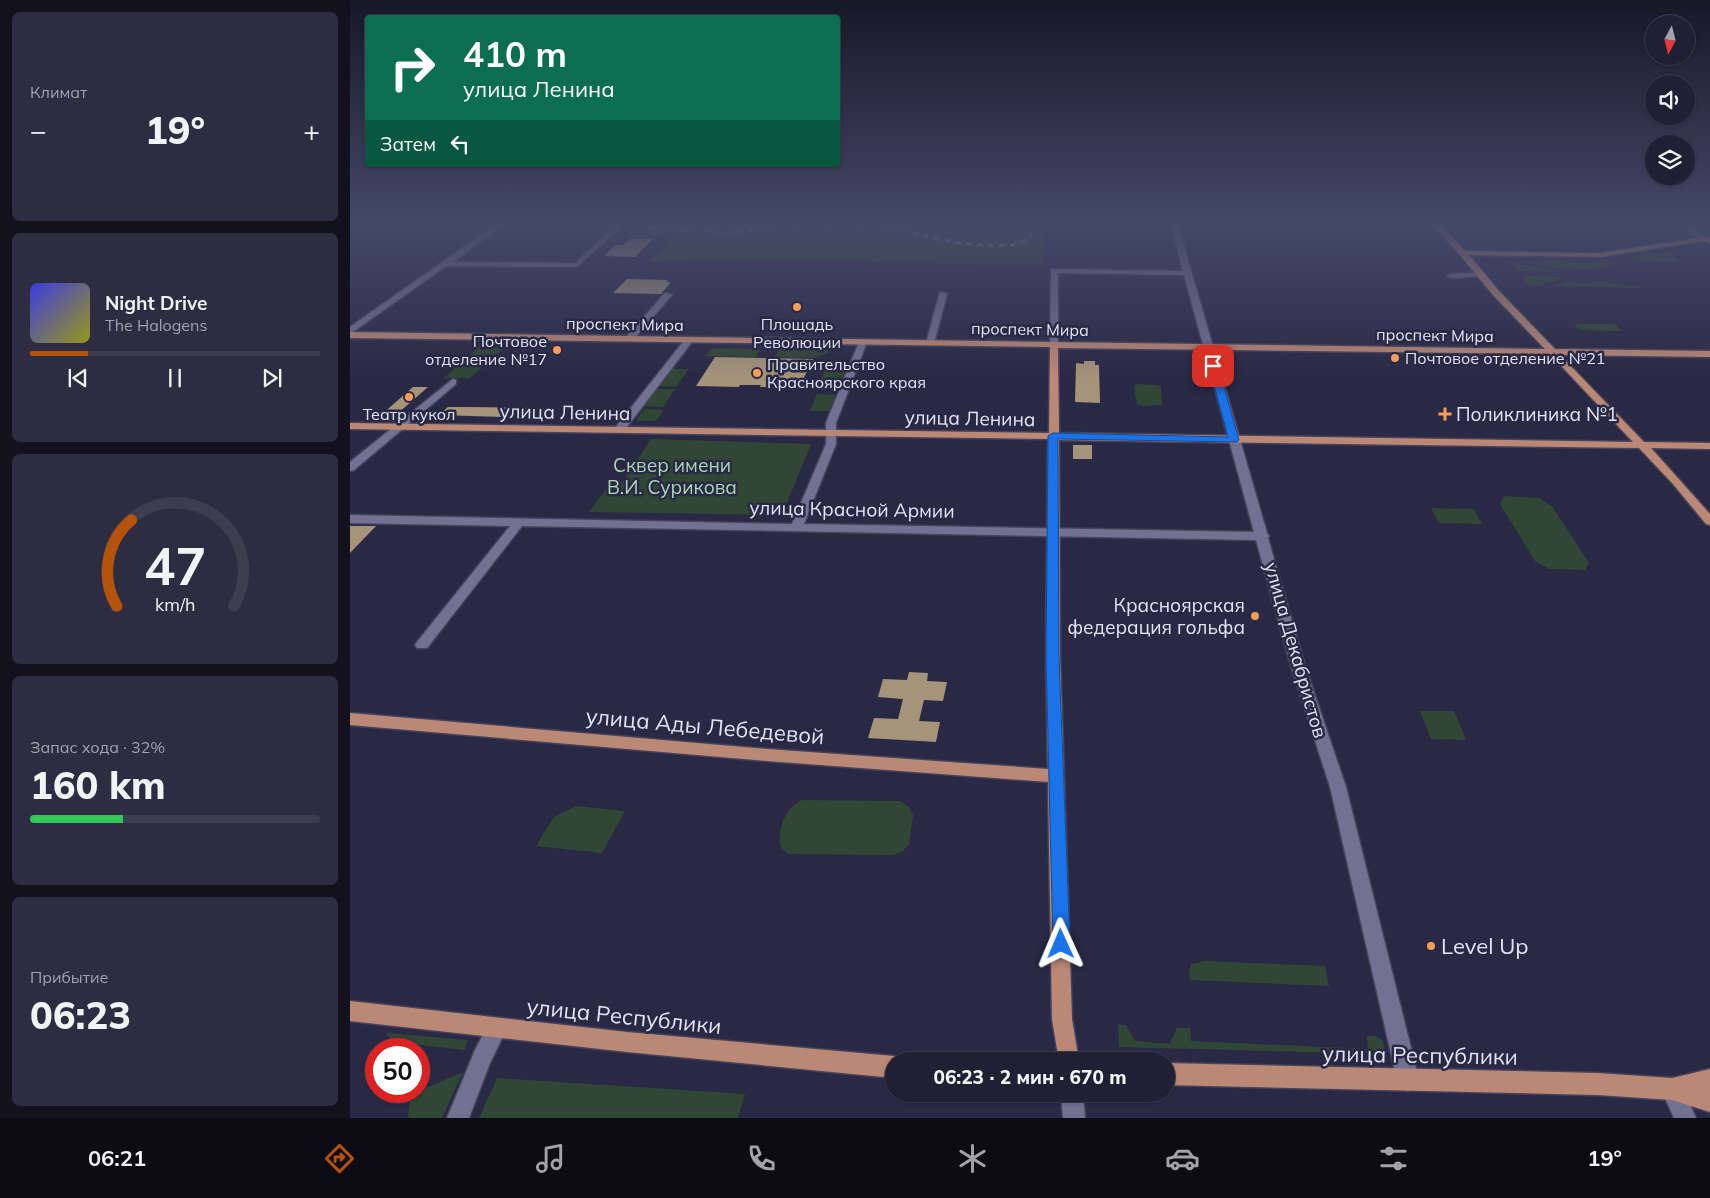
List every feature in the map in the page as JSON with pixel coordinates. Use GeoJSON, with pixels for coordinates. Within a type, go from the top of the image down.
{"type":"FeatureCollection","features":[{"type":"Feature","properties":{"kind":"main road"},"geometry":{"type":"LineString","coordinates":[[1480,274],[1640,445],[1677,482],[1710,510]]}},
{"type":"Feature","properties":{"kind":"main road","name":"проспект Мира"},"geometry":{"type":"LineString","coordinates":[[350,335],[1710,354]]}},
{"type":"Feature","properties":{"kind":"main road"},"geometry":{"type":"LineString","coordinates":[[1054,344],[1052,532],[1056,776],[1062,1020],[1067,1052]]}},
{"type":"Feature","properties":{"kind":"main road","name":"улица Ленина"},"geometry":{"type":"LineString","coordinates":[[350,426],[1710,446]]}},
{"type":"Feature","properties":{"kind":"main road"},"geometry":{"type":"LineString","coordinates":[[1677,482],[1710,521]]}},
{"type":"Feature","properties":{"kind":"main road","name":"улица Ады Лебедевой"},"geometry":{"type":"LineString","coordinates":[[352,722],[1056,776]]}},
{"type":"Feature","properties":{"kind":"main road","name":"улица Республики"},"geometry":{"type":"LineString","coordinates":[[350,1011],[497,1028],[885,1066]]}},
{"type":"Feature","properties":{"kind":"main road","name":"улица Республики"},"geometry":{"type":"LineString","coordinates":[[1175,1074],[1597,1084],[1672,1089],[1710,1101]]}},
{"type":"Feature","properties":{"kind":"main road","name":"улица Республики"},"geometry":{"type":"LineString","coordinates":[[1672,1089],[1710,1080]]}},
{"type":"Feature","properties":{"kind":"street"},"geometry":{"type":"LineString","coordinates":[[350,331],[431,274]]}},
{"type":"Feature","properties":{"kind":"street"},"geometry":{"type":"LineString","coordinates":[[1054,274],[1054,344]]}},
{"type":"Feature","properties":{"kind":"street","name":"улица Декабристов"},"geometry":{"type":"LineString","coordinates":[[1187,274],[1298,666],[1338,787],[1408,1080]]}},
{"type":"Feature","properties":{"kind":"street"},"geometry":{"type":"LineString","coordinates":[[1451,276],[1477,274]]}},
{"type":"Feature","properties":{"kind":"street"},"geometry":{"type":"LineString","coordinates":[[930,343],[943,294]]}},
{"type":"Feature","properties":{"kind":"street"},"geometry":{"type":"LineString","coordinates":[[629,339],[668,295]]}},
{"type":"Feature","properties":{"kind":"street"},"geometry":{"type":"LineString","coordinates":[[619,430],[689,340]]}},
{"type":"Feature","properties":{"kind":"street"},"geometry":{"type":"LineString","coordinates":[[797,526],[830,444],[831,423],[863,342]]}},
{"type":"Feature","properties":{"kind":"street"},"geometry":{"type":"LineString","coordinates":[[350,468],[453,382]]}},
{"type":"Feature","properties":{"kind":"street","name":"улица Красной Армии"},"geometry":{"type":"LineString","coordinates":[[350,519],[1262,536]]}},
{"type":"Feature","properties":{"kind":"street"},"geometry":{"type":"LineString","coordinates":[[422,645],[520,522]]}},
{"type":"Feature","properties":{"kind":"street"},"geometry":{"type":"LineString","coordinates":[[458,1118],[482,1057],[497,1028]]}},
{"type":"Feature","properties":{"kind":"street"},"geometry":{"type":"LineString","coordinates":[[1672,1089],[1685,1118]]}},
{"type":"Feature","properties":{"kind":"street"},"geometry":{"type":"LineString","coordinates":[[1073,1102],[1074,1118]]}},
{"type":"Feature","properties":{"kind":"green space"},"geometry":{"type":"Polygon","coordinates":[[[1528,276],[1563,278],[1540,285],[1529,285],[1523,279],[1528,276]]]}},
{"type":"Feature","properties":{"kind":"green space"},"geometry":{"type":"Polygon","coordinates":[[[1570,281],[1583,283],[1602,281],[1645,288],[1552,286],[1570,281]]]}},
{"type":"Feature","properties":{"kind":"green space"},"geometry":{"type":"Polygon","coordinates":[[[1574,324],[1615,324],[1622,331],[1580,330],[1574,324]]]}},
{"type":"Feature","properties":{"kind":"green space"},"geometry":{"type":"Polygon","coordinates":[[[479,347],[504,348],[470,378],[444,378],[479,347]]]}},
{"type":"Feature","properties":{"kind":"green space"},"geometry":{"type":"Polygon","coordinates":[[[711,348],[760,349],[756,357],[706,356],[711,348]]]}},
{"type":"Feature","properties":{"kind":"green space"},"geometry":{"type":"Polygon","coordinates":[[[780,348],[830,349],[827,354],[813,358],[775,357],[780,348]]]}},
{"type":"Feature","properties":{"kind":"green space"},"geometry":{"type":"Polygon","coordinates":[[[689,369],[676,387],[658,386],[669,371],[689,369]]]}},
{"type":"Feature","properties":{"kind":"green space"},"geometry":{"type":"Polygon","coordinates":[[[825,370],[847,370],[838,390],[816,390],[825,370]]]}},
{"type":"Feature","properties":{"kind":"green space"},"geometry":{"type":"Polygon","coordinates":[[[1137,384],[1161,387],[1162,405],[1142,406],[1137,404],[1134,386],[1137,384]]]}},
{"type":"Feature","properties":{"kind":"green space"},"geometry":{"type":"Polygon","coordinates":[[[659,389],[675,389],[663,407],[642,406],[654,391],[659,389]]]}},
{"type":"Feature","properties":{"kind":"green space"},"geometry":{"type":"Polygon","coordinates":[[[817,394],[836,395],[829,411],[810,411],[817,394]]]}},
{"type":"Feature","properties":{"kind":"green space"},"geometry":{"type":"Polygon","coordinates":[[[644,409],[664,410],[656,421],[638,421],[637,419],[644,409]]]}},
{"type":"Feature","properties":{"kind":"green space","name":"Сквер имени В.И. Сурикова"},"geometry":{"type":"Polygon","coordinates":[[[651,439],[811,444],[782,515],[589,512],[610,484],[621,484],[651,439]]]}},
{"type":"Feature","properties":{"kind":"green space"},"geometry":{"type":"Polygon","coordinates":[[[1504,496],[1539,498],[1552,506],[1589,563],[1585,570],[1549,569],[1535,561],[1500,504],[1504,496]]]}},
{"type":"Feature","properties":{"kind":"green space"},"geometry":{"type":"Polygon","coordinates":[[[1431,508],[1474,509],[1482,524],[1439,523],[1431,508]]]}},
{"type":"Feature","properties":{"kind":"green space"},"geometry":{"type":"Polygon","coordinates":[[[1420,711],[1454,711],[1466,740],[1431,739],[1420,711]]]}},
{"type":"Feature","properties":{"kind":"green space"},"geometry":{"type":"Polygon","coordinates":[[[802,800],[900,801],[909,807],[913,815],[909,844],[903,851],[893,855],[789,854],[781,848],[781,827],[791,808],[802,800]]]}},
{"type":"Feature","properties":{"kind":"green space"},"geometry":{"type":"Polygon","coordinates":[[[576,806],[625,811],[602,853],[536,846],[554,817],[576,806]]]}},
{"type":"Feature","properties":{"kind":"green space"},"geometry":{"type":"Polygon","coordinates":[[[1205,961],[1325,966],[1329,986],[1190,980],[1191,964],[1205,961]]]}},
{"type":"Feature","properties":{"kind":"green space"},"geometry":{"type":"Polygon","coordinates":[[[1118,1024],[1126,1025],[1135,1041],[1170,1044],[1177,1028],[1190,1028],[1191,1041],[1368,1049],[1367,1036],[1376,1036],[1382,1040],[1385,1047],[1379,1054],[1119,1047],[1118,1024]]]}},
{"type":"Feature","properties":{"kind":"green space"},"geometry":{"type":"Polygon","coordinates":[[[390,1033],[468,1040],[464,1050],[430,1046],[430,1038],[391,1038],[386,1035],[390,1033]]]}},
{"type":"Feature","properties":{"kind":"green space"},"geometry":{"type":"Polygon","coordinates":[[[463,1072],[442,1118],[408,1118],[409,1103],[430,1103],[430,1086],[463,1072]]]}},
{"type":"Feature","properties":{"kind":"green space"},"geometry":{"type":"Polygon","coordinates":[[[497,1078],[745,1094],[738,1118],[479,1118],[497,1078]]]}},
{"type":"Feature","properties":{"kind":"building"},"geometry":{"type":"Polygon","coordinates":[[[627,279],[668,280],[666,282],[671,282],[661,294],[613,293],[627,279]]]}},
{"type":"Feature","properties":{"kind":"building","name":"Правительство Красноярского края"},"geometry":{"type":"Polygon","coordinates":[[[715,357],[813,359],[799,388],[760,387],[761,385],[740,385],[739,387],[696,386],[715,357]]]}},
{"type":"Feature","properties":{"kind":"building"},"geometry":{"type":"Polygon","coordinates":[[[1084,361],[1095,361],[1095,365],[1099,365],[1100,403],[1075,402],[1076,363],[1084,364],[1084,361]]]}},
{"type":"Feature","properties":{"kind":"building","name":"Театр кукол"},"geometry":{"type":"Polygon","coordinates":[[[413,387],[428,387],[396,415],[381,415],[413,387]]]}},
{"type":"Feature","properties":{"kind":"building"},"geometry":{"type":"Polygon","coordinates":[[[448,407],[547,408],[538,418],[438,415],[448,407]]]}},
{"type":"Feature","properties":{"kind":"building"},"geometry":{"type":"Polygon","coordinates":[[[1073,445],[1092,445],[1092,459],[1073,459],[1073,445]]]}},
{"type":"Feature","properties":{"kind":"building"},"geometry":{"type":"Polygon","coordinates":[[[350,526],[376,526],[350,553],[350,526]]]}},
{"type":"Feature","properties":{"kind":"building"},"geometry":{"type":"Polygon","coordinates":[[[909,672],[928,673],[927,681],[947,682],[943,701],[924,700],[919,721],[940,722],[936,742],[868,738],[874,718],[898,719],[903,699],[878,697],[883,679],[907,680],[909,672]]]}},
{"type":"Feature","properties":{"kind":"place","name":"Площадь Революции"},"geometry":{"type":"Point","coordinates":[797,307]}},
{"type":"Feature","properties":{"kind":"place","name":"Почтовое отделение №17"},"geometry":{"type":"Point","coordinates":[557,350]}},
{"type":"Feature","properties":{"kind":"place","name":"Почтовое отделение №21"},"geometry":{"type":"Point","coordinates":[1395,358]}},
{"type":"Feature","properties":{"kind":"place","name":"Правительство Красноярского края"},"geometry":{"type":"Point","coordinates":[757,373]}},
{"type":"Feature","properties":{"kind":"place","name":"Театр кукол"},"geometry":{"type":"Point","coordinates":[409,397]}},
{"type":"Feature","properties":{"kind":"place","name":"Поликлиника №1"},"geometry":{"type":"Point","coordinates":[1445,414]}},
{"type":"Feature","properties":{"kind":"place","name":"Красноярская федерация гольфа"},"geometry":{"type":"Point","coordinates":[1255,616]}},
{"type":"Feature","properties":{"kind":"place","name":"Level Up"},"geometry":{"type":"Point","coordinates":[1431,946]}},
{"type":"Feature","properties":{"kind":"route"},"geometry":{"type":"LineString","coordinates":[[1061,944],[1053,657],[1053,436],[1234,440],[1213,366]]}}]}
